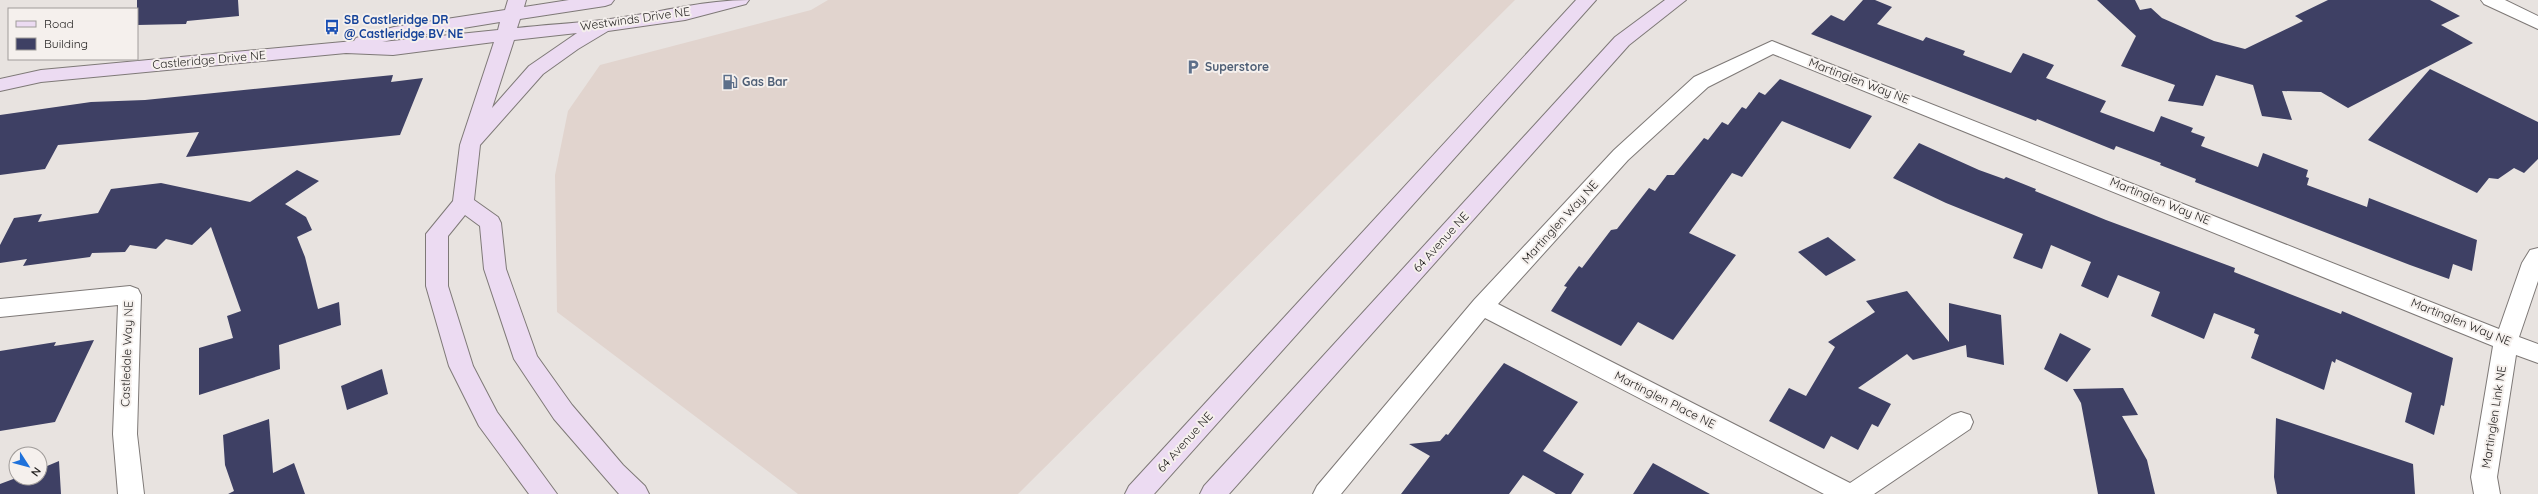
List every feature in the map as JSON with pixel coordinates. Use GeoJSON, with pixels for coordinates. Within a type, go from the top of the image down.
{"type":"FeatureCollection","features":[{"type":"Feature","properties":{"kind":"street","name":"Westwinds Drive NE"},"geometry":{"type":"LineString","coordinates":[[515,6],[605,0]]}},
{"type":"Feature","properties":{"kind":"street","name":"Westwinds Drive NE"},"geometry":{"type":"LineString","coordinates":[[505,36],[554,29],[605,26],[684,14],[740,0]]}},
{"type":"Feature","properties":{"kind":"street","name":"64 Avenue NE"},"geometry":{"type":"LineString","coordinates":[[1138,494],[1567,17],[1587,0]]}},
{"type":"Feature","properties":{"kind":"street","name":"64 Avenue NE"},"geometry":{"type":"LineString","coordinates":[[1214,494],[1622,41],[1677,0]]}},
{"type":"Feature","properties":{"kind":"street"},"geometry":{"type":"LineString","coordinates":[[2490,0],[2538,23]]}},
{"type":"Feature","properties":{"kind":"street"},"geometry":{"type":"LineString","coordinates":[[515,6],[470,145],[463,204],[436,234],[437,286],[464,373],[488,419],[544,494]]}},
{"type":"Feature","properties":{"kind":"street","name":"Castleridge Drive NE"},"geometry":{"type":"LineString","coordinates":[[346,47],[394,33],[515,6]]}},
{"type":"Feature","properties":{"kind":"street"},"geometry":{"type":"LineString","coordinates":[[470,145],[536,70],[571,45],[605,26]]}},
{"type":"Feature","properties":{"kind":"street","name":"Castleridge Drive NE"},"geometry":{"type":"LineString","coordinates":[[0,85],[41,76],[346,47],[393,49],[505,36]]}},
{"type":"Feature","properties":{"kind":"street","name":"Martinglen Way NE"},"geometry":{"type":"LineString","coordinates":[[1326,494],[1482,306],[1621,155],[1701,82],[1772,47],[2538,354]]}},
{"type":"Feature","properties":{"kind":"street"},"geometry":{"type":"LineString","coordinates":[[463,204],[490,223],[495,269],[526,359],[568,418],[614,473],[636,494]]}},
{"type":"Feature","properties":{"kind":"street","name":"Martinglen Link NE"},"geometry":{"type":"LineString","coordinates":[[2487,494],[2484,477],[2506,341],[2533,263],[2538,256]]}},
{"type":"Feature","properties":{"kind":"street","name":"Castledale Way NE"},"geometry":{"type":"LineString","coordinates":[[0,308],[130,295],[125,434],[131,494]]}},
{"type":"Feature","properties":{"kind":"street","name":"Martinglen Place NE"},"geometry":{"type":"LineString","coordinates":[[1482,306],[1848,494]]}},
{"type":"Feature","properties":{"kind":"street"},"geometry":{"type":"LineString","coordinates":[[1854,494],[1961,422]]}},
{"type":"Feature","properties":{"kind":"shaded area"},"geometry":{"type":"Polygon","coordinates":[[[828,0],[1515,0],[1018,494],[798,494],[557,312],[555,175],[568,111],[600,65],[811,10],[828,0]]]}},
{"type":"Feature","properties":{"kind":"building"},"geometry":{"type":"Polygon","coordinates":[[[137,0],[238,0],[239,16],[187,21],[186,24],[138,25],[137,0]]]}},
{"type":"Feature","properties":{"kind":"building"},"geometry":{"type":"Polygon","coordinates":[[[1863,0],[1875,0],[1892,7],[1877,24],[1923,41],[1926,37],[1965,51],[1963,55],[2011,73],[2023,53],[2054,65],[2046,78],[2106,101],[2100,112],[2154,132],[2161,116],[2193,128],[2191,132],[2205,137],[2201,146],[2258,167],[2263,153],[2308,170],[2306,177],[2309,178],[2307,185],[2367,207],[2369,198],[2477,240],[2472,271],[2453,264],[2449,279],[2195,182],[2196,179],[2160,165],[2161,163],[2116,146],[2114,150],[2037,119],[2036,121],[1811,34],[1831,15],[1844,21],[1863,0]]]}},
{"type":"Feature","properties":{"kind":"building"},"geometry":{"type":"Polygon","coordinates":[[[2097,0],[2135,0],[2140,10],[2151,8],[2162,18],[2214,41],[2245,49],[2303,21],[2295,16],[2328,0],[2430,0],[2460,16],[2441,25],[2473,43],[2348,108],[2321,92],[2282,91],[2292,120],[2262,116],[2253,85],[2216,75],[2203,106],[2168,101],[2175,85],[2121,66],[2136,36],[2097,0]]]}},
{"type":"Feature","properties":{"kind":"building"},"geometry":{"type":"Polygon","coordinates":[[[2430,69],[2538,122],[2538,159],[2524,173],[2514,168],[2498,179],[2489,178],[2477,193],[2368,140],[2430,69]]]}},
{"type":"Feature","properties":{"kind":"building"},"geometry":{"type":"Polygon","coordinates":[[[393,75],[391,82],[423,78],[400,135],[186,157],[199,132],[58,145],[45,169],[0,175],[0,115],[91,102],[145,100],[393,75]]]}},
{"type":"Feature","properties":{"kind":"building"},"geometry":{"type":"Polygon","coordinates":[[[1780,79],[1872,116],[1850,149],[1782,121],[1742,177],[1732,173],[1689,233],[1736,255],[1673,340],[1638,322],[1621,346],[1551,311],[1567,287],[1564,286],[1579,266],[1582,268],[1611,230],[1617,229],[1649,188],[1655,191],[1667,175],[1674,175],[1704,138],[1708,140],[1722,122],[1728,125],[1742,107],[1746,109],[1759,92],[1765,95],[1780,79]]]}},
{"type":"Feature","properties":{"kind":"building"},"geometry":{"type":"Polygon","coordinates":[[[1919,143],[1979,170],[2004,179],[2006,177],[2036,189],[2035,191],[2106,220],[2235,268],[2234,272],[2341,314],[2342,311],[2453,358],[2444,406],[2441,405],[2434,435],[2405,422],[2412,393],[2336,359],[2335,363],[2332,361],[2324,390],[2251,358],[2259,335],[2254,333],[2255,329],[2214,313],[2204,339],[2151,316],[2160,292],[2118,275],[2108,298],[2081,286],[2091,262],[2051,245],[2042,269],[2013,258],[2023,234],[1946,203],[1893,178],[1919,143]]]}},
{"type":"Feature","properties":{"kind":"building"},"geometry":{"type":"Polygon","coordinates":[[[297,170],[319,181],[285,204],[306,217],[312,230],[297,237],[305,257],[318,309],[339,302],[341,325],[279,345],[280,369],[199,395],[199,348],[233,338],[227,316],[241,311],[211,227],[192,245],[166,239],[156,249],[130,245],[125,252],[92,253],[90,257],[23,266],[27,259],[0,263],[0,245],[14,218],[42,214],[38,222],[98,213],[111,189],[161,183],[250,202],[297,170]]]}},
{"type":"Feature","properties":{"kind":"building"},"geometry":{"type":"Polygon","coordinates":[[[1828,237],[1856,260],[1826,276],[1798,252],[1828,237]]]}},
{"type":"Feature","properties":{"kind":"building"},"geometry":{"type":"Polygon","coordinates":[[[1907,291],[1949,342],[1949,303],[2001,315],[2004,365],[1967,357],[1966,345],[1913,360],[1907,354],[1858,388],[1891,404],[1878,427],[1872,424],[1858,450],[1831,436],[1824,449],[1769,421],[1789,388],[1806,396],[1835,347],[1828,342],[1875,312],[1866,301],[1907,291]]]}},
{"type":"Feature","properties":{"kind":"building"},"geometry":{"type":"Polygon","coordinates":[[[2060,333],[2091,349],[2067,382],[2044,369],[2060,333]]]}},
{"type":"Feature","properties":{"kind":"building"},"geometry":{"type":"Polygon","coordinates":[[[94,340],[55,422],[0,431],[0,351],[56,342],[54,346],[94,340]]]}},
{"type":"Feature","properties":{"kind":"building"},"geometry":{"type":"Polygon","coordinates":[[[1504,363],[1578,402],[1543,451],[1584,474],[1571,494],[1556,494],[1523,475],[1509,494],[1401,494],[1430,456],[1409,444],[1440,441],[1446,434],[1448,435],[1504,363]]]}},
{"type":"Feature","properties":{"kind":"building"},"geometry":{"type":"Polygon","coordinates":[[[382,369],[388,394],[347,410],[341,386],[382,369]]]}},
{"type":"Feature","properties":{"kind":"building"},"geometry":{"type":"Polygon","coordinates":[[[2123,388],[2138,415],[2122,416],[2147,460],[2155,494],[2098,494],[2081,403],[2073,389],[2123,388]]]}},
{"type":"Feature","properties":{"kind":"building"},"geometry":{"type":"Polygon","coordinates":[[[2276,418],[2413,464],[2415,494],[2277,494],[2274,477],[2276,418]]]}},
{"type":"Feature","properties":{"kind":"building"},"geometry":{"type":"Polygon","coordinates":[[[269,419],[273,473],[294,463],[305,494],[228,494],[234,491],[225,465],[223,435],[269,419]]]}},
{"type":"Feature","properties":{"kind":"building"},"geometry":{"type":"Polygon","coordinates":[[[59,461],[61,494],[0,494],[0,484],[8,481],[8,486],[48,486],[48,466],[59,461]]]}},
{"type":"Feature","properties":{"kind":"building"},"geometry":{"type":"Polygon","coordinates":[[[1653,463],[1710,494],[1633,494],[1653,463]]]}},
{"type":"Feature","properties":{"kind":"place","name":"SB Castleridge DR @ Castleridge BV NE"},"geometry":{"type":"Point","coordinates":[332,27]}},
{"type":"Feature","properties":{"kind":"place","name":"Superstore"},"geometry":{"type":"Point","coordinates":[1193,67]}},
{"type":"Feature","properties":{"kind":"place","name":"Gas Bar"},"geometry":{"type":"Point","coordinates":[730,82]}}]}
